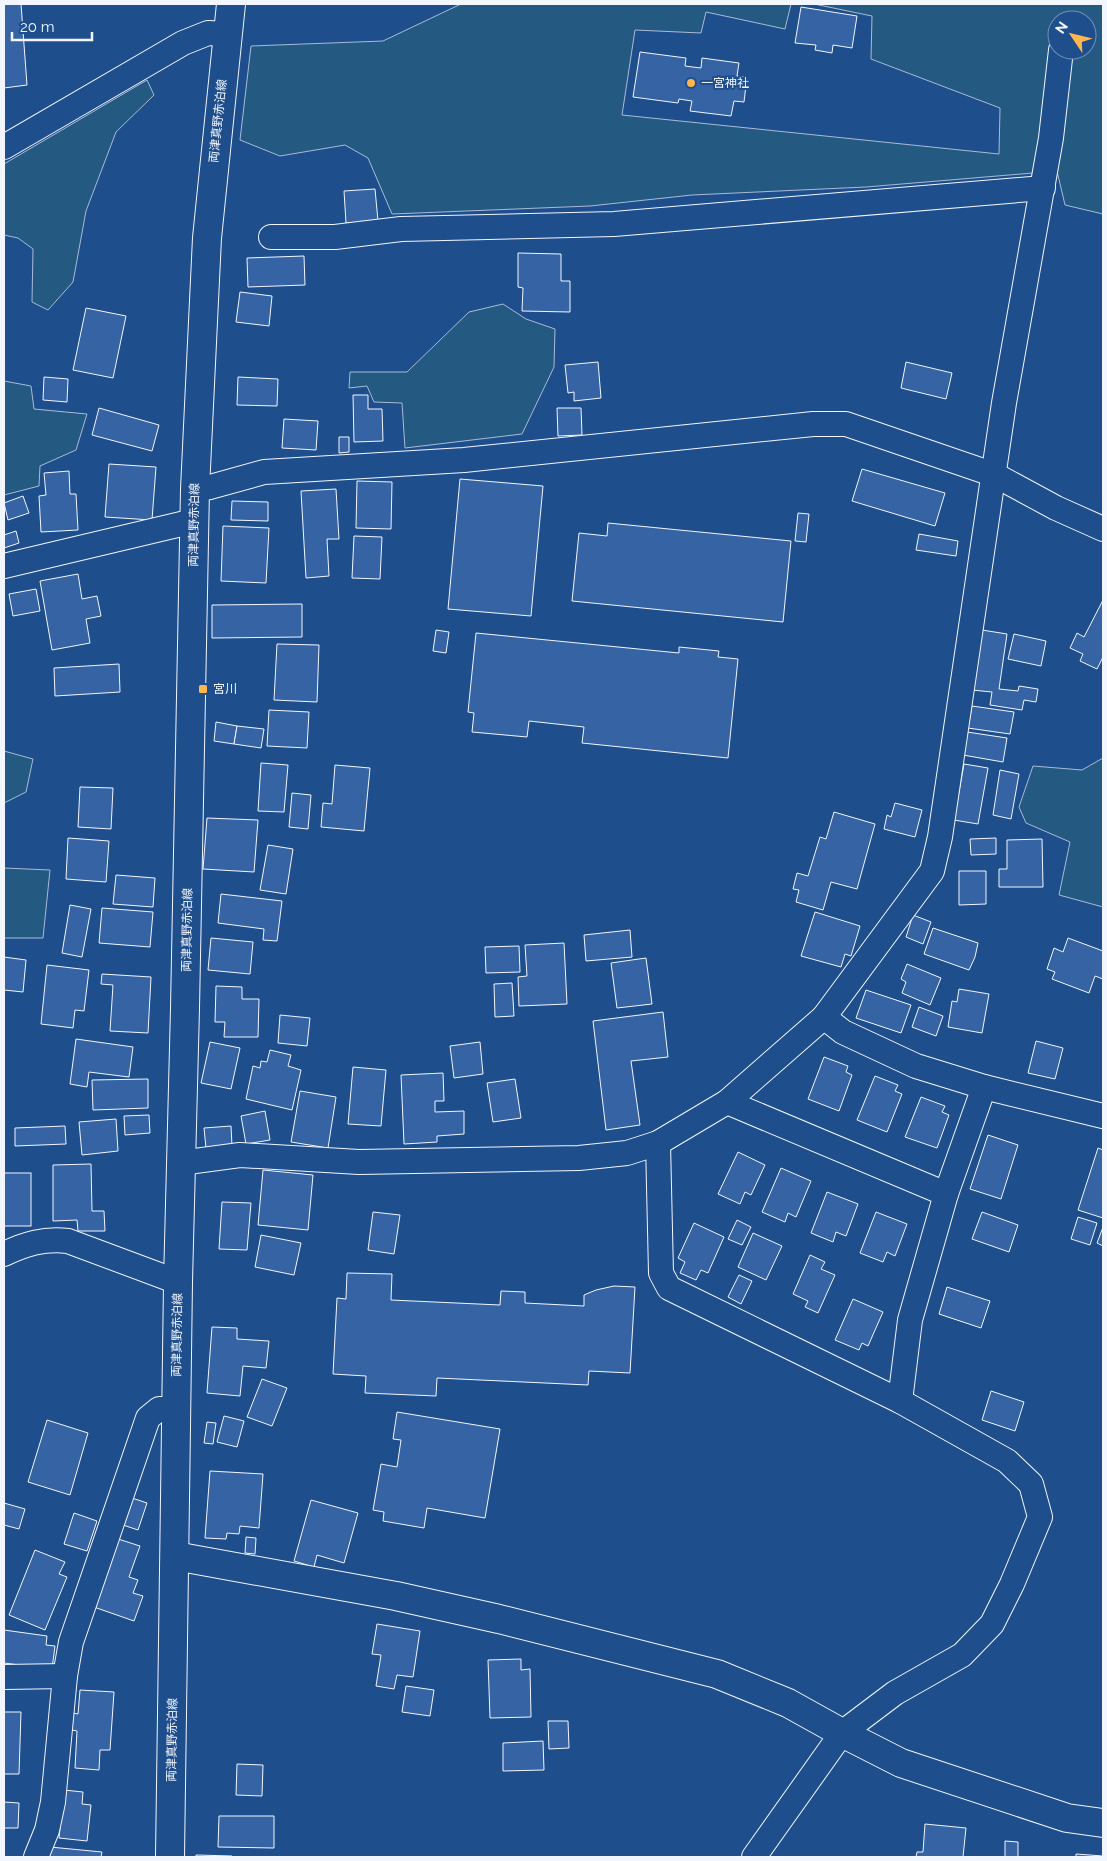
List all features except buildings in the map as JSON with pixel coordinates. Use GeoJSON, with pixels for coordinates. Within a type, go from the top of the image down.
{"type":"FeatureCollection","features":[{"type":"Feature","properties":{"kind":"main road","name":"両津真野赤泊線"},"geometry":{"type":"LineString","coordinates":[[170,1857],[180,1163],[185,1008],[195,489],[207,238],[231,4]]}},
{"type":"Feature","properties":{"kind":"main road"},"geometry":{"type":"LineString","coordinates":[[175,1556],[396,1596],[499,1619],[718,1674],[788,1703],[901,1763],[1067,1818],[1103,1823]]}},
{"type":"Feature","properties":{"kind":"street"},"geometry":{"type":"LineString","coordinates":[[4,147],[183,43],[208,33],[227,34]]}},
{"type":"Feature","properties":{"kind":"street"},"geometry":{"type":"LineString","coordinates":[[180,1163],[240,1155],[359,1162],[579,1158],[627,1153],[658,1143],[727,1102],[824,1017],[932,871],[940,837],[995,475],[1004,403],[1051,138],[1060,60]]}},
{"type":"Feature","properties":{"kind":"street"},"geometry":{"type":"LineString","coordinates":[[271,237],[335,237],[401,230],[614,224],[1043,188]]}},
{"type":"Feature","properties":{"kind":"street"},"geometry":{"type":"LineString","coordinates":[[195,489],[210,487],[264,472],[464,460],[813,424],[846,424],[995,475],[1056,508],[1103,529]]}},
{"type":"Feature","properties":{"kind":"street"},"geometry":{"type":"LineString","coordinates":[[4,566],[194,521]]}},
{"type":"Feature","properties":{"kind":"street"},"geometry":{"type":"LineString","coordinates":[[824,1017],[843,1032],[916,1066],[984,1087],[1103,1116]]}},
{"type":"Feature","properties":{"kind":"street"},"geometry":{"type":"LineString","coordinates":[[900,1401],[910,1320],[946,1194],[984,1087]]}},
{"type":"Feature","properties":{"kind":"street"},"geometry":{"type":"LineString","coordinates":[[727,1102],[946,1194]]}},
{"type":"Feature","properties":{"kind":"street"},"geometry":{"type":"LineString","coordinates":[[658,1143],[661,1273],[669,1288],[900,1401],[1007,1461],[1031,1484],[1040,1517],[1012,1584],[992,1624],[962,1654],[895,1693],[842,1733],[754,1857]]}},
{"type":"Feature","properties":{"kind":"street"},"geometry":{"type":"LineString","coordinates":[[4,1254],[21,1245],[53,1239],[68,1241],[178,1282]]}},
{"type":"Feature","properties":{"kind":"street"},"geometry":{"type":"LineString","coordinates":[[36,1857],[47,1830],[53,1802],[65,1676],[71,1642],[148,1418],[159,1410],[176,1409]]}},
{"type":"Feature","properties":{"kind":"street"},"geometry":{"type":"LineString","coordinates":[[4,1677],[65,1676]]}},
{"type":"Feature","properties":{"kind":"shaded area"},"geometry":{"type":"Polygon","coordinates":[[[461,4],[791,4],[785,29],[706,12],[701,33],[635,30],[622,115],[999,154],[1000,108],[871,59],[872,16],[814,4],[1103,4],[1103,214],[1065,205],[1057,171],[866,187],[692,195],[590,206],[392,214],[368,158],[345,145],[280,156],[240,140],[251,46],[383,41],[461,4]]]}},
{"type":"Feature","properties":{"kind":"shaded area"},"geometry":{"type":"Polygon","coordinates":[[[147,80],[154,95],[116,132],[86,211],[73,282],[48,310],[32,302],[33,249],[18,238],[4,235],[4,164],[147,80]]]}},
{"type":"Feature","properties":{"kind":"shaded area"},"geometry":{"type":"Polygon","coordinates":[[[503,304],[526,319],[555,329],[554,367],[522,434],[405,448],[402,403],[374,402],[367,386],[349,388],[350,372],[407,372],[469,312],[503,304]]]}},
{"type":"Feature","properties":{"kind":"shaded area"},"geometry":{"type":"Polygon","coordinates":[[[4,381],[31,386],[34,409],[87,414],[76,450],[40,466],[39,486],[4,495],[4,381]]]}},
{"type":"Feature","properties":{"kind":"shaded area"},"geometry":{"type":"Polygon","coordinates":[[[4,751],[33,759],[26,792],[4,803],[4,751]]]}},
{"type":"Feature","properties":{"kind":"shaded area"},"geometry":{"type":"Polygon","coordinates":[[[1103,758],[1103,907],[1059,895],[1070,842],[1026,823],[1019,807],[1033,766],[1082,770],[1103,758]]]}},
{"type":"Feature","properties":{"kind":"shaded area"},"geometry":{"type":"Polygon","coordinates":[[[4,868],[50,870],[43,938],[4,938],[4,868]]]}},
{"type":"Feature","properties":{"kind":"place","name":"一宮神社"},"geometry":{"type":"Point","coordinates":[691,83]}},
{"type":"Feature","properties":{"kind":"place","name":"宮川"},"geometry":{"type":"Point","coordinates":[203,689]}}]}
